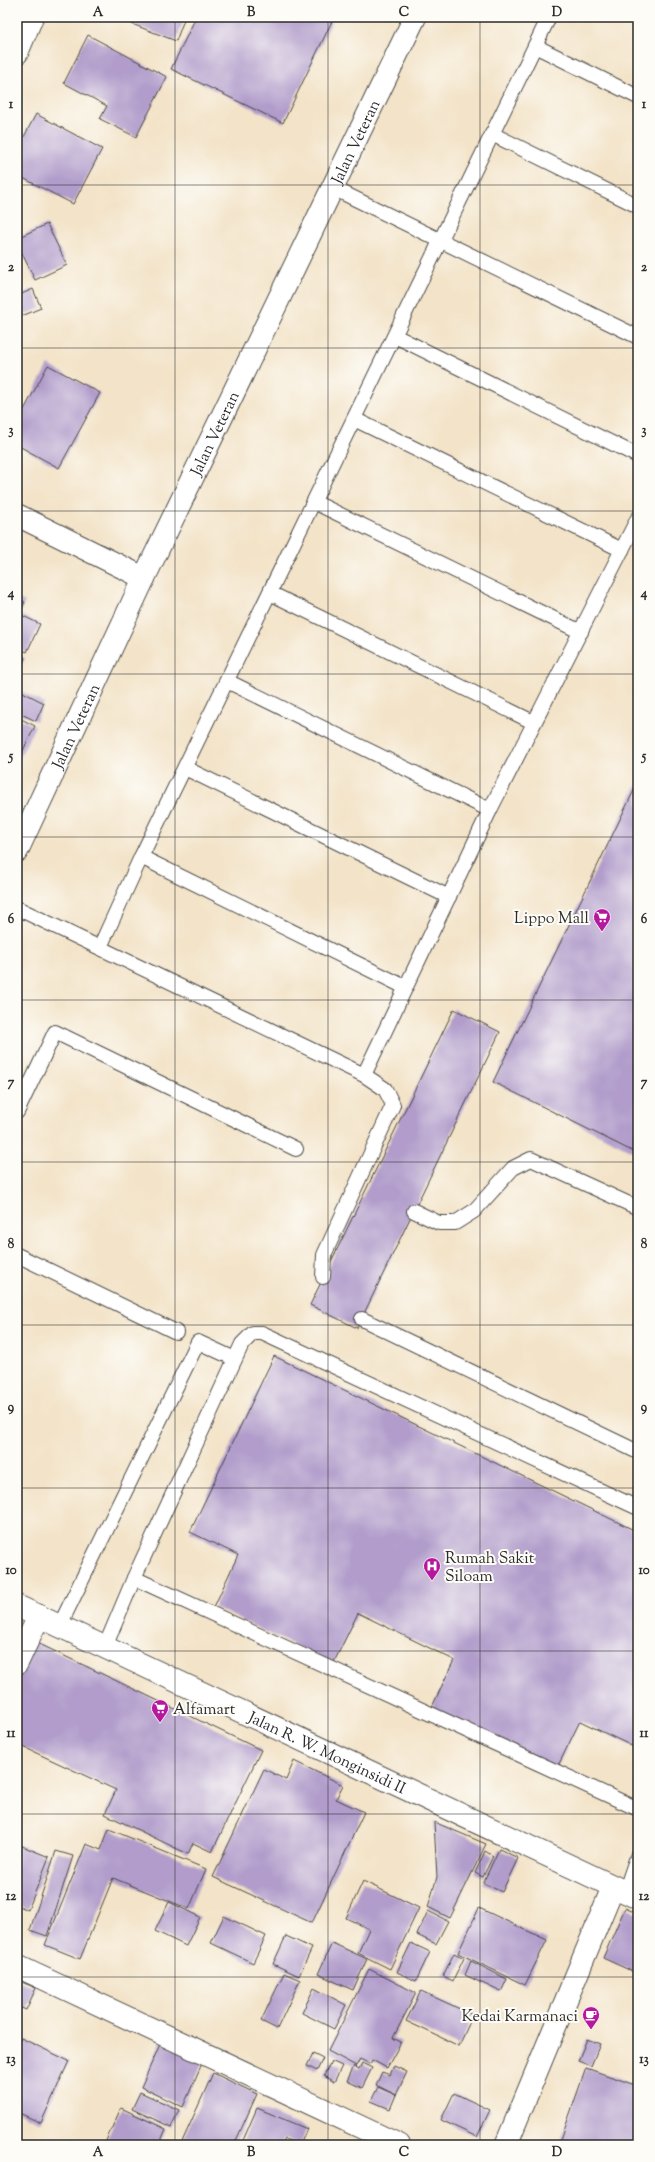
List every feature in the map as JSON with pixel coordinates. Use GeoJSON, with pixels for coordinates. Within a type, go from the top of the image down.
{"type":"FeatureCollection","features":[{"type":"Feature","properties":{"kind":"street"},"geometry":{"type":"LineString","coordinates":[[17,54],[32,17]]}},
{"type":"Feature","properties":{"kind":"street","name":"Jalan Veteran"},"geometry":{"type":"LineString","coordinates":[[17,851],[144,578],[415,17]]}},
{"type":"Feature","properties":{"kind":"street"},"geometry":{"type":"LineString","coordinates":[[17,515],[144,578]]}},
{"type":"Feature","properties":{"kind":"street","name":"Jalan R. W. Monginsidi II"},"geometry":{"type":"LineString","coordinates":[[17,1606],[625,1892]]}},
{"type":"Feature","properties":{"kind":"street"},"geometry":{"type":"LineString","coordinates":[[17,1663],[39,1616]]}},
{"type":"Feature","properties":{"kind":"street"},"geometry":{"type":"LineString","coordinates":[[506,2145],[625,1892]]}},
{"type":"Feature","properties":{"kind":"street"},"geometry":{"type":"LineString","coordinates":[[17,1966],[399,2145]]}},
{"type":"Feature","properties":{"kind":"lane"},"geometry":{"type":"LineString","coordinates":[[100,948],[141,858],[549,17]]}},
{"type":"Feature","properties":{"kind":"lane"},"geometry":{"type":"LineString","coordinates":[[535,46],[638,97]]}},
{"type":"Feature","properties":{"kind":"lane"},"geometry":{"type":"LineString","coordinates":[[492,134],[638,206]]}},
{"type":"Feature","properties":{"kind":"lane"},"geometry":{"type":"LineString","coordinates":[[333,188],[638,338]]}},
{"type":"Feature","properties":{"kind":"lane"},"geometry":{"type":"LineString","coordinates":[[395,336],[638,456]]}},
{"type":"Feature","properties":{"kind":"lane"},"geometry":{"type":"LineString","coordinates":[[354,419],[622,550]]}},
{"type":"Feature","properties":{"kind":"lane"},"geometry":{"type":"LineString","coordinates":[[314,502],[580,632]]}},
{"type":"Feature","properties":{"kind":"lane"},"geometry":{"type":"LineString","coordinates":[[364,1074],[533,722],[638,518]]}},
{"type":"Feature","properties":{"kind":"lane"},"geometry":{"type":"LineString","coordinates":[[270,593],[533,722]]}},
{"type":"Feature","properties":{"kind":"lane"},"geometry":{"type":"LineString","coordinates":[[227,681],[490,810]]}},
{"type":"Feature","properties":{"kind":"lane"},"geometry":{"type":"LineString","coordinates":[[185,768],[449,897]]}},
{"type":"Feature","properties":{"kind":"lane"},"geometry":{"type":"LineString","coordinates":[[141,858],[405,987]]}},
{"type":"Feature","properties":{"kind":"lane"},"geometry":{"type":"LineString","coordinates":[[17,908],[364,1074],[384,1089],[393,1105],[362,1185],[324,1255],[323,1277]]}},
{"type":"Feature","properties":{"kind":"lane"},"geometry":{"type":"LineString","coordinates":[[17,1112],[55,1032],[296,1149]]}},
{"type":"Feature","properties":{"kind":"lane"},"geometry":{"type":"LineString","coordinates":[[414,1211],[439,1223],[455,1223],[474,1211],[514,1168],[531,1160],[638,1208]]}},
{"type":"Feature","properties":{"kind":"lane"},"geometry":{"type":"LineString","coordinates":[[17,1255],[176,1332]]}},
{"type":"Feature","properties":{"kind":"lane"},"geometry":{"type":"LineString","coordinates":[[362,1319],[638,1452]]}},
{"type":"Feature","properties":{"kind":"lane"},"geometry":{"type":"LineString","coordinates":[[105,1647],[134,1578],[235,1358],[242,1344],[253,1333],[262,1333],[638,1508]]}},
{"type":"Feature","properties":{"kind":"lane"},"geometry":{"type":"LineString","coordinates":[[60,1625],[198,1342],[235,1358]]}},
{"type":"Feature","properties":{"kind":"lane"},"geometry":{"type":"LineString","coordinates":[[134,1578],[638,1809]]}},
{"type":"Feature","properties":{"kind":"lane"},"geometry":{"type":"LineString","coordinates":[[625,1892],[638,1854]]}},
{"type":"Feature","properties":{"kind":"building"},"geometry":{"type":"Polygon","coordinates":[[[130,17],[185,17],[176,41],[132,24],[134,19],[130,17]]]}},
{"type":"Feature","properties":{"kind":"building"},"geometry":{"type":"Polygon","coordinates":[[[196,17],[334,17],[283,123],[171,69],[196,17]]]}},
{"type":"Feature","properties":{"kind":"building"},"geometry":{"type":"Polygon","coordinates":[[[88,35],[167,77],[136,137],[100,119],[107,106],[64,83],[88,35]]]}},
{"type":"Feature","properties":{"kind":"building"},"geometry":{"type":"Polygon","coordinates":[[[36,114],[102,149],[73,204],[17,175],[17,150],[36,114]]]}},
{"type":"Feature","properties":{"kind":"building"},"geometry":{"type":"Polygon","coordinates":[[[47,224],[67,265],[35,280],[17,243],[17,238],[47,224]]]}},
{"type":"Feature","properties":{"kind":"building"},"geometry":{"type":"Polygon","coordinates":[[[33,289],[41,308],[17,318],[17,296],[33,289]]]}},
{"type":"Feature","properties":{"kind":"building"},"geometry":{"type":"Polygon","coordinates":[[[48,365],[100,393],[59,468],[17,445],[17,423],[48,365]]]}},
{"type":"Feature","properties":{"kind":"building"},"geometry":{"type":"Polygon","coordinates":[[[17,598],[25,602],[19,614],[40,624],[27,652],[17,648],[17,598]]]}},
{"type":"Feature","properties":{"kind":"building"},"geometry":{"type":"Polygon","coordinates":[[[17,655],[25,658],[17,675],[17,655]]]}},
{"type":"Feature","properties":{"kind":"building"},"geometry":{"type":"Polygon","coordinates":[[[17,689],[44,703],[36,721],[17,712],[17,689]]]}},
{"type":"Feature","properties":{"kind":"building"},"geometry":{"type":"Polygon","coordinates":[[[17,717],[35,726],[17,763],[17,717]]]}},
{"type":"Feature","properties":{"kind":"building","name":"Lippo Mall"},"geometry":{"type":"Polygon","coordinates":[[[638,782],[638,1154],[493,1082],[638,782]]]}},
{"type":"Feature","properties":{"kind":"building"},"geometry":{"type":"Polygon","coordinates":[[[454,1009],[500,1032],[357,1328],[310,1305],[454,1009]]]}},
{"type":"Feature","properties":{"kind":"building","name":"Rumah Sakit Siloam"},"geometry":{"type":"Polygon","coordinates":[[[274,1356],[638,1532],[638,1749],[580,1721],[556,1770],[431,1709],[454,1660],[358,1613],[333,1664],[214,1607],[238,1555],[190,1532],[274,1356]]]}},
{"type":"Feature","properties":{"kind":"building"},"geometry":{"type":"Polygon","coordinates":[[[29,1639],[261,1750],[212,1852],[193,1843],[188,1854],[105,1814],[116,1790],[17,1744],[17,1664],[29,1639]]]}},
{"type":"Feature","properties":{"kind":"building"},"geometry":{"type":"Polygon","coordinates":[[[294,1761],[343,1785],[336,1799],[364,1812],[312,1923],[213,1877],[264,1769],[286,1780],[294,1761]]]}},
{"type":"Feature","properties":{"kind":"building"},"geometry":{"type":"Polygon","coordinates":[[[434,1822],[486,1844],[450,1918],[428,1907],[437,1877],[434,1822]]]}},
{"type":"Feature","properties":{"kind":"building"},"geometry":{"type":"Polygon","coordinates":[[[109,1829],[206,1869],[189,1909],[113,1878],[80,1959],[45,1945],[86,1844],[101,1850],[109,1829]]]}},
{"type":"Feature","properties":{"kind":"building"},"geometry":{"type":"Polygon","coordinates":[[[17,1844],[49,1857],[28,1910],[17,1905],[17,1844]]]}},
{"type":"Feature","properties":{"kind":"building"},"geometry":{"type":"Polygon","coordinates":[[[499,1849],[518,1858],[502,1892],[483,1883],[499,1849]]]}},
{"type":"Feature","properties":{"kind":"building"},"geometry":{"type":"Polygon","coordinates":[[[56,1851],[73,1856],[47,1936],[30,1930],[56,1851]]]}},
{"type":"Feature","properties":{"kind":"building"},"geometry":{"type":"Polygon","coordinates":[[[485,1851],[493,1856],[483,1877],[475,1873],[485,1851]]]}},
{"type":"Feature","properties":{"kind":"building"},"geometry":{"type":"Polygon","coordinates":[[[363,1881],[419,1908],[390,1969],[358,1953],[369,1929],[346,1918],[363,1881]]]}},
{"type":"Feature","properties":{"kind":"building"},"geometry":{"type":"Polygon","coordinates":[[[169,1902],[200,1917],[186,1946],[155,1931],[169,1902]]]}},
{"type":"Feature","properties":{"kind":"building"},"geometry":{"type":"Polygon","coordinates":[[[479,1908],[547,1940],[525,1985],[458,1953],[479,1908]]]}},
{"type":"Feature","properties":{"kind":"building"},"geometry":{"type":"Polygon","coordinates":[[[625,1908],[638,1914],[638,1974],[603,1958],[625,1908]]]}},
{"type":"Feature","properties":{"kind":"building"},"geometry":{"type":"Polygon","coordinates":[[[428,1911],[448,1921],[436,1944],[417,1935],[428,1911]]]}},
{"type":"Feature","properties":{"kind":"building"},"geometry":{"type":"Polygon","coordinates":[[[224,1916],[266,1936],[253,1963],[211,1943],[224,1916]]]}},
{"type":"Feature","properties":{"kind":"building"},"geometry":{"type":"Polygon","coordinates":[[[286,1936],[312,1948],[299,1976],[273,1964],[286,1936]]]}},
{"type":"Feature","properties":{"kind":"building"},"geometry":{"type":"Polygon","coordinates":[[[332,1943],[367,1959],[353,1990],[318,1974],[332,1943]]]}},
{"type":"Feature","properties":{"kind":"building"},"geometry":{"type":"Polygon","coordinates":[[[411,1943],[430,1952],[416,1981],[397,1972],[411,1943]]]}},
{"type":"Feature","properties":{"kind":"building"},"geometry":{"type":"Polygon","coordinates":[[[454,1953],[464,1958],[453,1981],[443,1976],[454,1953]]]}},
{"type":"Feature","properties":{"kind":"building"},"geometry":{"type":"Polygon","coordinates":[[[471,1961],[507,1979],[501,1992],[465,1975],[471,1961]]]}},
{"type":"Feature","properties":{"kind":"building"},"geometry":{"type":"Polygon","coordinates":[[[369,1969],[416,1993],[393,2038],[401,2042],[387,2068],[372,2060],[370,2064],[360,2059],[356,2066],[328,2051],[369,1969]]]}},
{"type":"Feature","properties":{"kind":"building"},"geometry":{"type":"Polygon","coordinates":[[[284,1973],[300,1980],[277,2029],[261,2021],[284,1973]]]}},
{"type":"Feature","properties":{"kind":"building"},"geometry":{"type":"Polygon","coordinates":[[[17,1980],[36,1988],[26,2010],[17,2006],[17,1980]]]}},
{"type":"Feature","properties":{"kind":"building"},"geometry":{"type":"Polygon","coordinates":[[[314,1988],[346,2005],[334,2029],[302,2013],[314,1988]]]}},
{"type":"Feature","properties":{"kind":"building"},"geometry":{"type":"Polygon","coordinates":[[[421,1991],[473,2015],[459,2046],[406,2021],[421,1991]]]}},
{"type":"Feature","properties":{"kind":"building"},"geometry":{"type":"Polygon","coordinates":[[[21,2038],[69,2061],[41,2123],[17,2112],[17,2047],[21,2038]]]}},
{"type":"Feature","properties":{"kind":"building"},"geometry":{"type":"Polygon","coordinates":[[[587,2039],[600,2044],[591,2066],[578,2061],[587,2039]]]}},
{"type":"Feature","properties":{"kind":"building"},"geometry":{"type":"Polygon","coordinates":[[[161,2042],[203,2061],[183,2107],[141,2087],[161,2042]]]}},
{"type":"Feature","properties":{"kind":"building"},"geometry":{"type":"Polygon","coordinates":[[[313,2053],[323,2058],[317,2071],[307,2066],[313,2053]]]}},
{"type":"Feature","properties":{"kind":"building"},"geometry":{"type":"Polygon","coordinates":[[[331,2061],[342,2066],[334,2082],[324,2076],[331,2061]]]}},
{"type":"Feature","properties":{"kind":"building"},"geometry":{"type":"Polygon","coordinates":[[[362,2063],[372,2068],[362,2088],[347,2081],[354,2066],[359,2069],[362,2063]]]}},
{"type":"Feature","properties":{"kind":"building"},"geometry":{"type":"Polygon","coordinates":[[[394,2066],[407,2072],[396,2095],[376,2085],[382,2072],[390,2075],[394,2066]]]}},
{"type":"Feature","properties":{"kind":"building"},"geometry":{"type":"Polygon","coordinates":[[[586,2068],[638,2086],[638,2145],[559,2145],[586,2068]]]}},
{"type":"Feature","properties":{"kind":"building"},"geometry":{"type":"Polygon","coordinates":[[[213,2073],[257,2094],[234,2145],[181,2144],[213,2073]]]}},
{"type":"Feature","properties":{"kind":"building"},"geometry":{"type":"Polygon","coordinates":[[[378,2087],[396,2095],[390,2109],[371,2101],[378,2087]]]}},
{"type":"Feature","properties":{"kind":"building"},"geometry":{"type":"Polygon","coordinates":[[[140,2092],[179,2110],[171,2127],[132,2109],[140,2092]]]}},
{"type":"Feature","properties":{"kind":"building"},"geometry":{"type":"Polygon","coordinates":[[[454,2093],[490,2110],[477,2137],[441,2120],[454,2093]]]}},
{"type":"Feature","properties":{"kind":"building"},"geometry":{"type":"Polygon","coordinates":[[[121,2108],[166,2129],[159,2145],[104,2145],[121,2108]]]}},
{"type":"Feature","properties":{"kind":"building"},"geometry":{"type":"Polygon","coordinates":[[[257,2108],[307,2129],[300,2145],[285,2139],[282,2145],[241,2145],[257,2108]]]}},
{"type":"Feature","properties":{"kind":"place","name":"Lippo Mall"},"geometry":{"type":"Point","coordinates":[602,932]}},
{"type":"Feature","properties":{"kind":"place","name":"Rumah Sakit Siloam"},"geometry":{"type":"Point","coordinates":[432,1581]}},
{"type":"Feature","properties":{"kind":"place","name":"Alfamart"},"geometry":{"type":"Point","coordinates":[160,1723]}},
{"type":"Feature","properties":{"kind":"place","name":"Kedai Karmanaci"},"geometry":{"type":"Point","coordinates":[591,2030]}}]}
